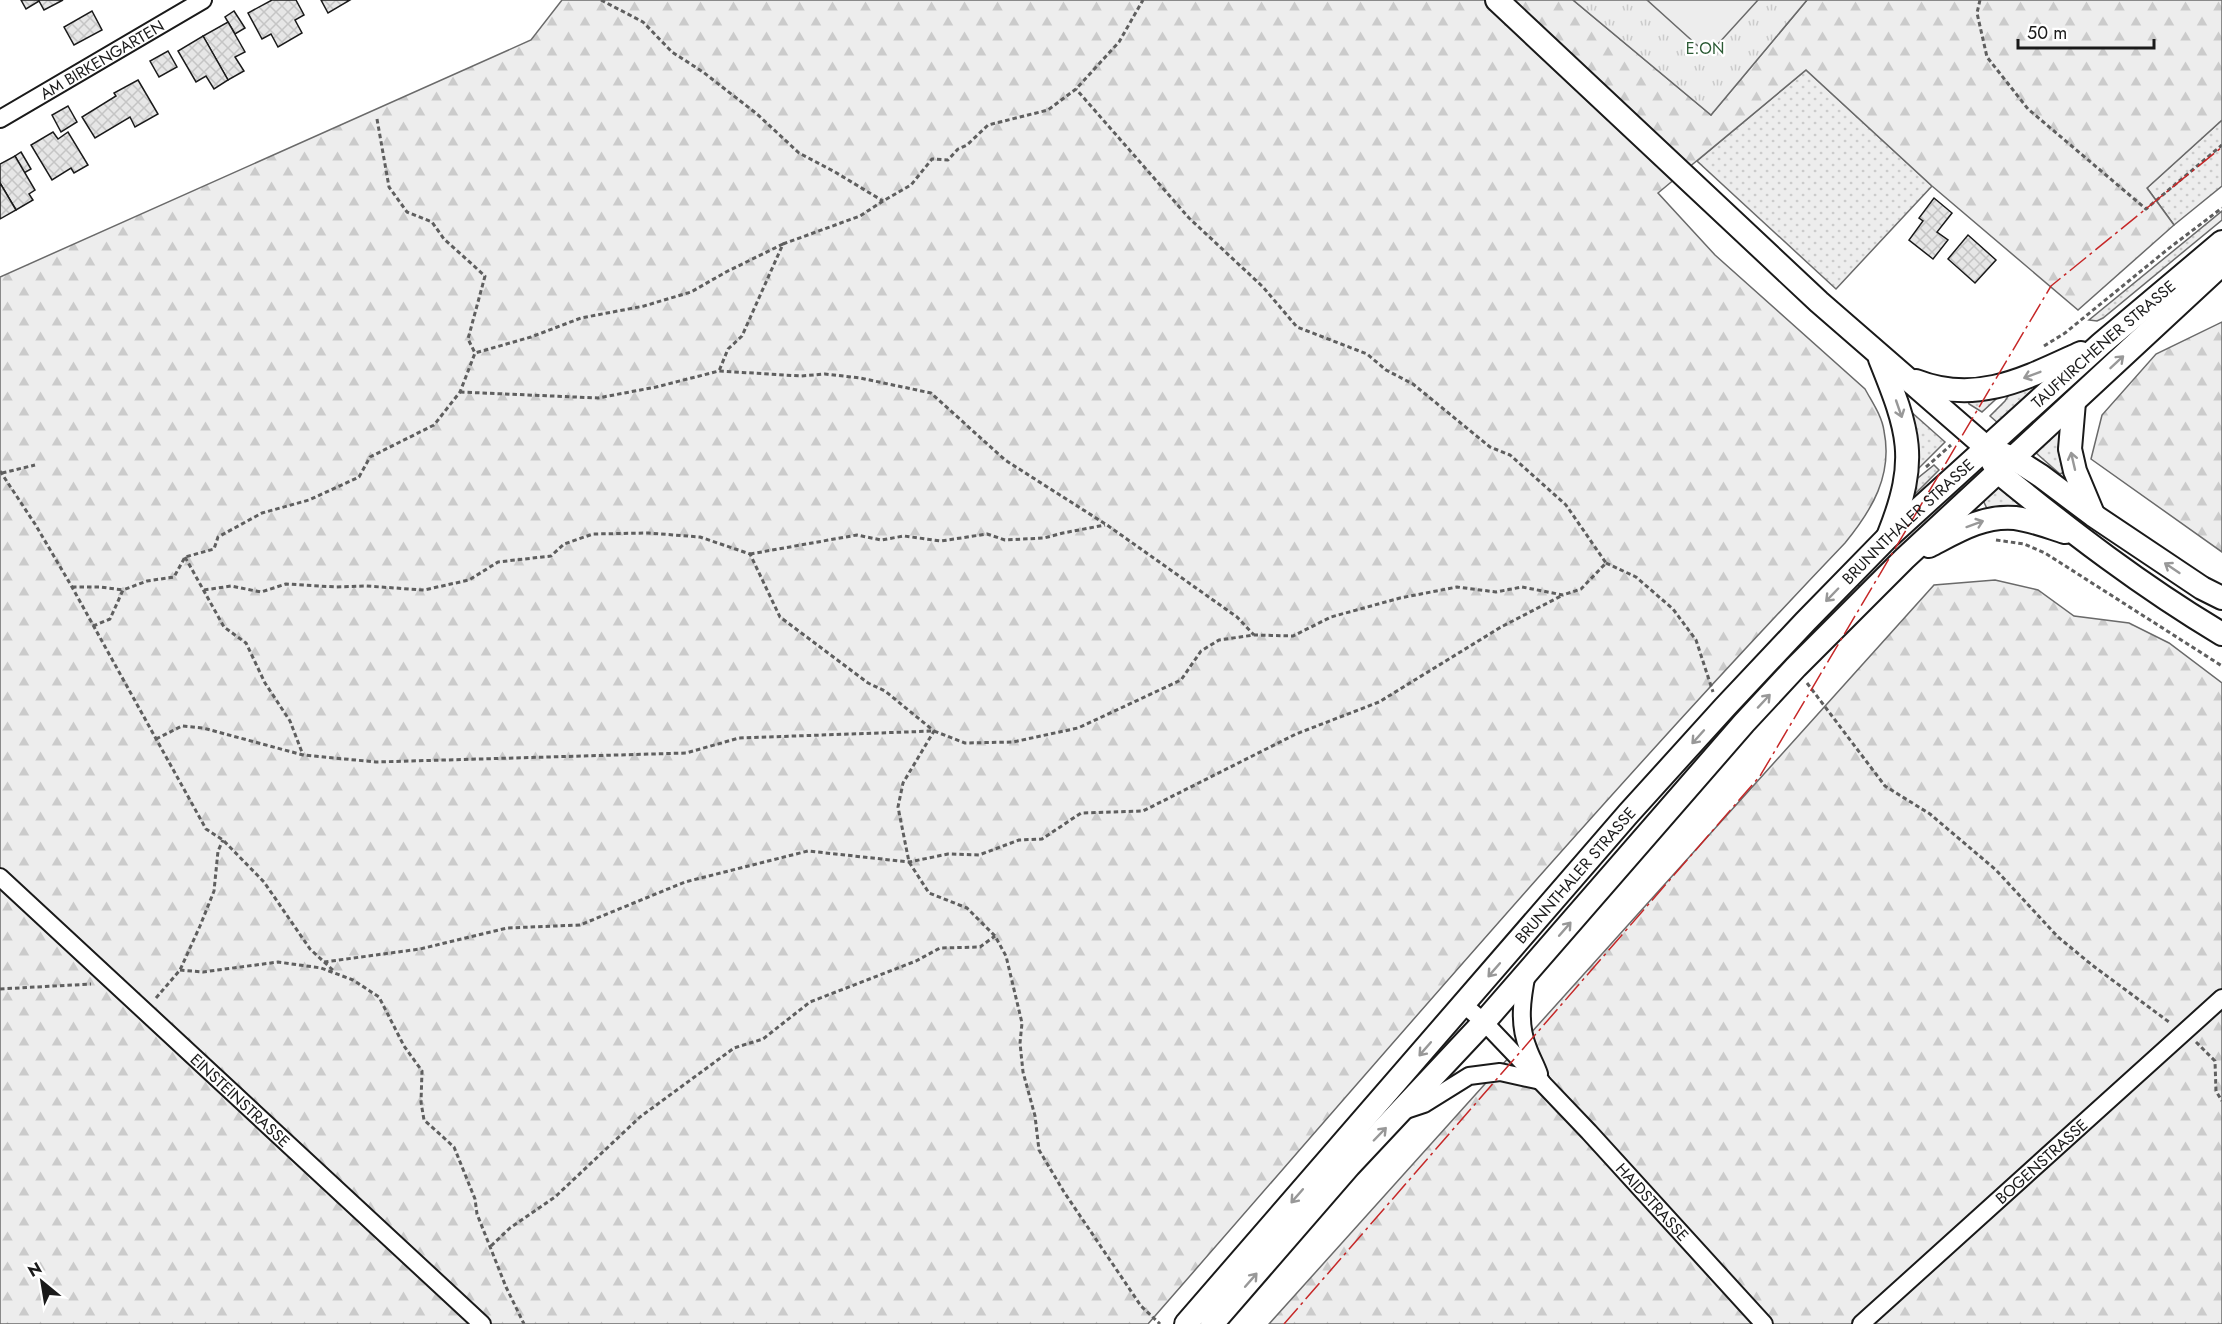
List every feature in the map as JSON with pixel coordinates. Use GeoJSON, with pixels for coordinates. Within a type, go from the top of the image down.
{"type":"FeatureCollection","features":[{"type":"Feature","properties":{"kind":"main road"},"geometry":{"type":"LineString","coordinates":[[1497,0],[1810,294],[2006,465],[2074,534],[2189,614],[2222,634]]}},
{"type":"Feature","properties":{"kind":"main road","name":"TAUFKIRCHENER STRASSE"},"geometry":{"type":"LineString","coordinates":[[1987,448],[2101,344],[2222,242]]}},
{"type":"Feature","properties":{"kind":"main road","name":"TAUFKIRCHENER STRASSE"},"geometry":{"type":"LineString","coordinates":[[2006,465],[2222,264]]}},
{"type":"Feature","properties":{"kind":"main road"},"geometry":{"type":"LineString","coordinates":[[1902,375],[1933,388],[1956,392],[1976,390],[2000,386],[2039,372],[2101,344]]}},
{"type":"Feature","properties":{"kind":"main road"},"geometry":{"type":"LineString","coordinates":[[1878,354],[1901,411],[1908,451],[1906,478],[1897,515],[1887,538]]}},
{"type":"Feature","properties":{"kind":"main road"},"geometry":{"type":"LineString","coordinates":[[2074,402],[2070,449],[2075,471],[2093,515]]}},
{"type":"Feature","properties":{"kind":"main road","name":"BRUNNTHALER STRASSE"},"geometry":{"type":"LineString","coordinates":[[1186,1324],[1621,823],[1725,707],[1887,538],[1987,448]]}},
{"type":"Feature","properties":{"kind":"main road"},"geometry":{"type":"LineString","coordinates":[[2006,465],[2041,476],[2093,515],[2202,588],[2222,598]]}},
{"type":"Feature","properties":{"kind":"main road","name":"BRUNNTHALER STRASSE"},"geometry":{"type":"LineString","coordinates":[[1212,1324],[1349,1166],[1484,1022],[1744,723],[1796,667],[1904,559],[2006,465]]}},
{"type":"Feature","properties":{"kind":"main road"},"geometry":{"type":"LineString","coordinates":[[1904,559],[1962,529],[1986,520],[2014,518],[2074,534]]}},
{"type":"Feature","properties":{"kind":"street","name":"AM BIRKENGARTEN"},"geometry":{"type":"LineString","coordinates":[[0,119],[203,0]]}},
{"type":"Feature","properties":{"kind":"street","name":"EINSTEINSTRASSE"},"geometry":{"type":"LineString","coordinates":[[0,877],[482,1324]]}},
{"type":"Feature","properties":{"kind":"street","name":"HAIDSTRASSE"},"geometry":{"type":"LineString","coordinates":[[1527,973],[1521,1009],[1522,1025],[1527,1048],[1536,1063],[1541,1081]]}},
{"type":"Feature","properties":{"kind":"street","name":"BOGENSTRASSE"},"geometry":{"type":"LineString","coordinates":[[1861,1324],[2222,998]]}},
{"type":"Feature","properties":{"kind":"street","name":"HAIDSTRASSE"},"geometry":{"type":"LineString","coordinates":[[1463,1005],[1484,1022],[1541,1081],[1764,1324]]}},
{"type":"Feature","properties":{"kind":"street"},"geometry":{"type":"LineString","coordinates":[[1403,1110],[1424,1104],[1469,1076],[1500,1072],[1541,1081]]}},
{"type":"Feature","properties":{"kind":"path"},"geometry":{"type":"LineString","coordinates":[[601,0],[643,22],[672,52],[703,72],[757,114],[799,153],[836,172],[883,201]]}},
{"type":"Feature","properties":{"kind":"path"},"geometry":{"type":"LineString","coordinates":[[475,353],[531,337],[581,318],[644,306],[691,292],[783,244],[861,216],[911,185],[932,159],[948,160],[988,125],[1047,110],[1076,89],[1119,42],[1143,0]]}},
{"type":"Feature","properties":{"kind":"path"},"geometry":{"type":"LineString","coordinates":[[1980,0],[1977,13],[1988,57],[2028,110],[2146,209],[2222,145]]}},
{"type":"Feature","properties":{"kind":"path"},"geometry":{"type":"LineString","coordinates":[[1076,89],[1189,218],[1263,287],[1298,327],[1367,354],[1386,370],[1413,384],[1490,447],[1510,455],[1566,506],[1606,563],[1636,577],[1673,609],[1696,640],[1710,684]]}},
{"type":"Feature","properties":{"kind":"path"},"geometry":{"type":"LineString","coordinates":[[72,587],[123,590],[147,581],[174,577],[185,557],[214,549],[218,537],[262,513],[309,500],[358,477],[370,457],[435,425],[460,392],[475,353],[468,339],[485,276],[444,239],[432,222],[407,212],[389,187],[377,119]]}},
{"type":"Feature","properties":{"kind":"path"},"geometry":{"type":"LineString","coordinates":[[2037,351],[2065,333],[2222,208]]}},
{"type":"Feature","properties":{"kind":"path"},"geometry":{"type":"LineString","coordinates":[[719,371],[728,350],[742,336],[783,244]]}},
{"type":"Feature","properties":{"kind":"path"},"geometry":{"type":"LineString","coordinates":[[460,392],[598,398],[656,387],[719,371],[801,376],[825,374],[860,378],[931,393],[1005,460],[1107,525],[1237,617],[1254,635]]}},
{"type":"Feature","properties":{"kind":"path"},"geometry":{"type":"LineString","coordinates":[[1934,461],[1951,445]]}},
{"type":"Feature","properties":{"kind":"path"},"geometry":{"type":"LineString","coordinates":[[35,465],[1,472],[72,587],[206,829],[222,840],[264,882],[310,949],[335,972]]}},
{"type":"Feature","properties":{"kind":"path"},"geometry":{"type":"LineString","coordinates":[[204,590],[231,586],[261,592],[286,584],[424,590],[468,580],[498,562],[551,556],[564,544],[593,534],[648,533],[700,537],[750,554],[857,535],[881,540],[904,536],[941,541],[987,534],[1005,540],[1044,538],[1107,525]]}},
{"type":"Feature","properties":{"kind":"path"},"geometry":{"type":"LineString","coordinates":[[1992,534],[1995,540],[2024,544],[2045,553],[2222,666]]}},
{"type":"Feature","properties":{"kind":"path"},"geometry":{"type":"LineString","coordinates":[[750,554],[780,617],[868,683],[885,691],[933,731],[965,743],[1012,742],[1078,728],[1180,680],[1201,651],[1219,640],[1254,635],[1293,636],[1331,617],[1400,598],[1457,587],[1496,592],[1522,587],[1563,595]]}},
{"type":"Feature","properties":{"kind":"path"},"geometry":{"type":"LineString","coordinates":[[185,557],[224,627],[246,643],[266,683],[290,721],[303,755]]}},
{"type":"Feature","properties":{"kind":"path"},"geometry":{"type":"LineString","coordinates":[[324,962],[420,949],[507,928],[580,925],[685,882],[808,851],[909,862],[948,854],[979,855],[1019,840],[1042,839],[1081,813],[1143,811],[1296,734],[1379,702],[1501,627],[1563,595],[1581,589],[1606,563]]}},
{"type":"Feature","properties":{"kind":"path"},"geometry":{"type":"LineString","coordinates":[[93,626],[110,619],[123,590]]}},
{"type":"Feature","properties":{"kind":"path"},"geometry":{"type":"LineString","coordinates":[[1796,667],[1885,786],[1930,814],[1996,870],[2058,937],[2164,1020],[2186,1032],[2215,1061],[2216,1092],[2222,1101]]}},
{"type":"Feature","properties":{"kind":"path"},"geometry":{"type":"LineString","coordinates":[[156,739],[182,726],[203,728],[303,755],[376,762],[686,753],[739,738],[933,731]]}},
{"type":"Feature","properties":{"kind":"path"},"geometry":{"type":"LineString","coordinates":[[933,731],[903,783],[898,807],[909,862],[929,893],[967,908],[994,936],[1006,956],[1022,1023],[1020,1043],[1023,1072],[1035,1116],[1039,1150],[1064,1192],[1141,1306],[1161,1324]]}},
{"type":"Feature","properties":{"kind":"path"},"geometry":{"type":"LineString","coordinates":[[145,1011],[180,970],[214,891],[218,851],[222,840]]}},
{"type":"Feature","properties":{"kind":"path"},"geometry":{"type":"LineString","coordinates":[[491,1246],[510,1228],[555,1197],[640,1117],[734,1048],[763,1039],[810,1002],[916,961],[940,948],[980,947],[994,936]]}},
{"type":"Feature","properties":{"kind":"path"},"geometry":{"type":"LineString","coordinates":[[180,970],[203,972],[278,962],[335,972],[353,980],[379,997],[404,1046],[422,1071],[421,1102],[424,1120],[454,1147],[475,1199],[477,1214],[506,1287],[524,1324]]}},
{"type":"Feature","properties":{"kind":"path"},"geometry":{"type":"LineString","coordinates":[[0,989],[114,983]]}},
{"type":"Feature","properties":{"kind":"green space"},"geometry":{"type":"Polygon","coordinates":[[[562,0],[1573,0],[1711,115],[1807,0],[2222,0],[2222,120],[2147,188],[2174,225],[2078,310],[1932,186],[1806,70],[1658,193],[1715,255],[1865,389],[1883,425],[1886,447],[1883,477],[1872,505],[1845,543],[1755,638],[1579,832],[1148,1324],[0,1324],[0,277],[531,40],[562,0]]]}},
{"type":"Feature","properties":{"kind":"green space","name":"E.ON"},"geometry":{"type":"Polygon","coordinates":[[[1573,0],[1807,0],[1711,115],[1573,0]]]}},
{"type":"Feature","properties":{"kind":"green space"},"geometry":{"type":"Polygon","coordinates":[[[1806,70],[1932,186],[1836,289],[1697,161],[1806,70]]]}},
{"type":"Feature","properties":{"kind":"green space"},"geometry":{"type":"Polygon","coordinates":[[[2222,120],[2222,186],[2174,225],[2147,188],[2222,120]]]}},
{"type":"Feature","properties":{"kind":"green space"},"geometry":{"type":"Polygon","coordinates":[[[2222,211],[2222,220],[2103,318],[2097,321],[2089,320],[2222,211]]]}},
{"type":"Feature","properties":{"kind":"green space"},"geometry":{"type":"Polygon","coordinates":[[[2222,322],[2222,552],[2091,459],[2102,415],[2156,354],[2222,322]]]}},
{"type":"Feature","properties":{"kind":"green space"},"geometry":{"type":"Polygon","coordinates":[[[2084,372],[2090,373],[2022,436],[2021,432],[2084,372]]]}},
{"type":"Feature","properties":{"kind":"green space"},"geometry":{"type":"Polygon","coordinates":[[[2040,383],[1998,423],[1990,416],[2010,393],[2040,383]]]}},
{"type":"Feature","properties":{"kind":"green space"},"geometry":{"type":"Polygon","coordinates":[[[1997,396],[1982,412],[1968,401],[1997,396]]]}},
{"type":"Feature","properties":{"kind":"green space"},"geometry":{"type":"Polygon","coordinates":[[[1909,410],[1945,442],[1917,470],[1909,410]]]}},
{"type":"Feature","properties":{"kind":"green space"},"geometry":{"type":"Polygon","coordinates":[[[2058,428],[2060,431],[2058,450],[2064,472],[2060,474],[2035,452],[2058,428]]]}},
{"type":"Feature","properties":{"kind":"green space"},"geometry":{"type":"Polygon","coordinates":[[[1934,465],[1939,470],[1914,495],[1913,482],[1934,465]]]}},
{"type":"Feature","properties":{"kind":"green space"},"geometry":{"type":"Polygon","coordinates":[[[1954,484],[1960,490],[1864,586],[1859,586],[1858,584],[1954,484]]]}},
{"type":"Feature","properties":{"kind":"green space"},"geometry":{"type":"Polygon","coordinates":[[[1995,485],[2027,511],[1989,513],[1982,498],[1995,485]]]}},
{"type":"Feature","properties":{"kind":"green space"},"geometry":{"type":"Polygon","coordinates":[[[1995,580],[2038,590],[2074,616],[2129,623],[2169,643],[2222,683],[2222,1324],[1269,1324],[1934,585],[1995,580]]]}},
{"type":"Feature","properties":{"kind":"shaded area"},"geometry":{"type":"Polygon","coordinates":[[[1647,0],[1758,0],[1708,55],[1647,0]]]}},
{"type":"Feature","properties":{"kind":"building"},"geometry":{"type":"Polygon","coordinates":[[[21,0],[63,0],[44,10],[39,1],[26,9],[21,0]]]}},
{"type":"Feature","properties":{"kind":"building"},"geometry":{"type":"Polygon","coordinates":[[[272,0],[296,0],[304,15],[295,20],[302,33],[278,47],[271,34],[262,39],[248,13],[272,0]]]}},
{"type":"Feature","properties":{"kind":"building"},"geometry":{"type":"Polygon","coordinates":[[[321,0],[350,0],[328,13],[321,0]]]}},
{"type":"Feature","properties":{"kind":"building"},"geometry":{"type":"Polygon","coordinates":[[[92,11],[102,30],[74,45],[64,27],[92,11]]]}},
{"type":"Feature","properties":{"kind":"building"},"geometry":{"type":"Polygon","coordinates":[[[234,11],[245,28],[235,34],[225,17],[234,11]]]}},
{"type":"Feature","properties":{"kind":"building"},"geometry":{"type":"Polygon","coordinates":[[[228,22],[245,52],[235,57],[244,71],[228,80],[203,36],[228,22]]]}},
{"type":"Feature","properties":{"kind":"building"},"geometry":{"type":"Polygon","coordinates":[[[203,36],[228,80],[214,89],[206,76],[196,82],[178,51],[203,36]]]}},
{"type":"Feature","properties":{"kind":"building"},"geometry":{"type":"Polygon","coordinates":[[[168,51],[177,67],[159,77],[150,61],[168,51]]]}},
{"type":"Feature","properties":{"kind":"building"},"geometry":{"type":"Polygon","coordinates":[[[138,80],[158,114],[135,127],[130,117],[95,138],[82,117],[116,96],[114,93],[138,80]]]}},
{"type":"Feature","properties":{"kind":"building"},"geometry":{"type":"Polygon","coordinates":[[[68,106],[77,122],[61,132],[52,115],[68,106]]]}},
{"type":"Feature","properties":{"kind":"building"},"geometry":{"type":"Polygon","coordinates":[[[53,132],[58,139],[68,132],[88,165],[74,173],[71,168],[52,180],[31,145],[53,132]]]}},
{"type":"Feature","properties":{"kind":"building"},"geometry":{"type":"Polygon","coordinates":[[[21,152],[31,169],[24,173],[15,156],[21,152]]]}},
{"type":"Feature","properties":{"kind":"building"},"geometry":{"type":"Polygon","coordinates":[[[15,156],[35,190],[29,194],[33,200],[16,210],[0,183],[0,164],[15,156]]]}},
{"type":"Feature","properties":{"kind":"building"},"geometry":{"type":"Polygon","coordinates":[[[0,183],[16,210],[0,219],[0,183]]]}},
{"type":"Feature","properties":{"kind":"building"},"geometry":{"type":"Polygon","coordinates":[[[1934,198],[1952,213],[1937,232],[1948,240],[1933,259],[1909,240],[1923,221],[1919,218],[1934,198]]]}},
{"type":"Feature","properties":{"kind":"building"},"geometry":{"type":"Polygon","coordinates":[[[1968,235],[1996,260],[1975,283],[1948,259],[1968,235]]]}},
{"type":"Feature","properties":{"kind":"power"},"geometry":{"type":"LineString","coordinates":[[1284,1324],[1760,776],[2051,286],[2222,147]]}}]}
